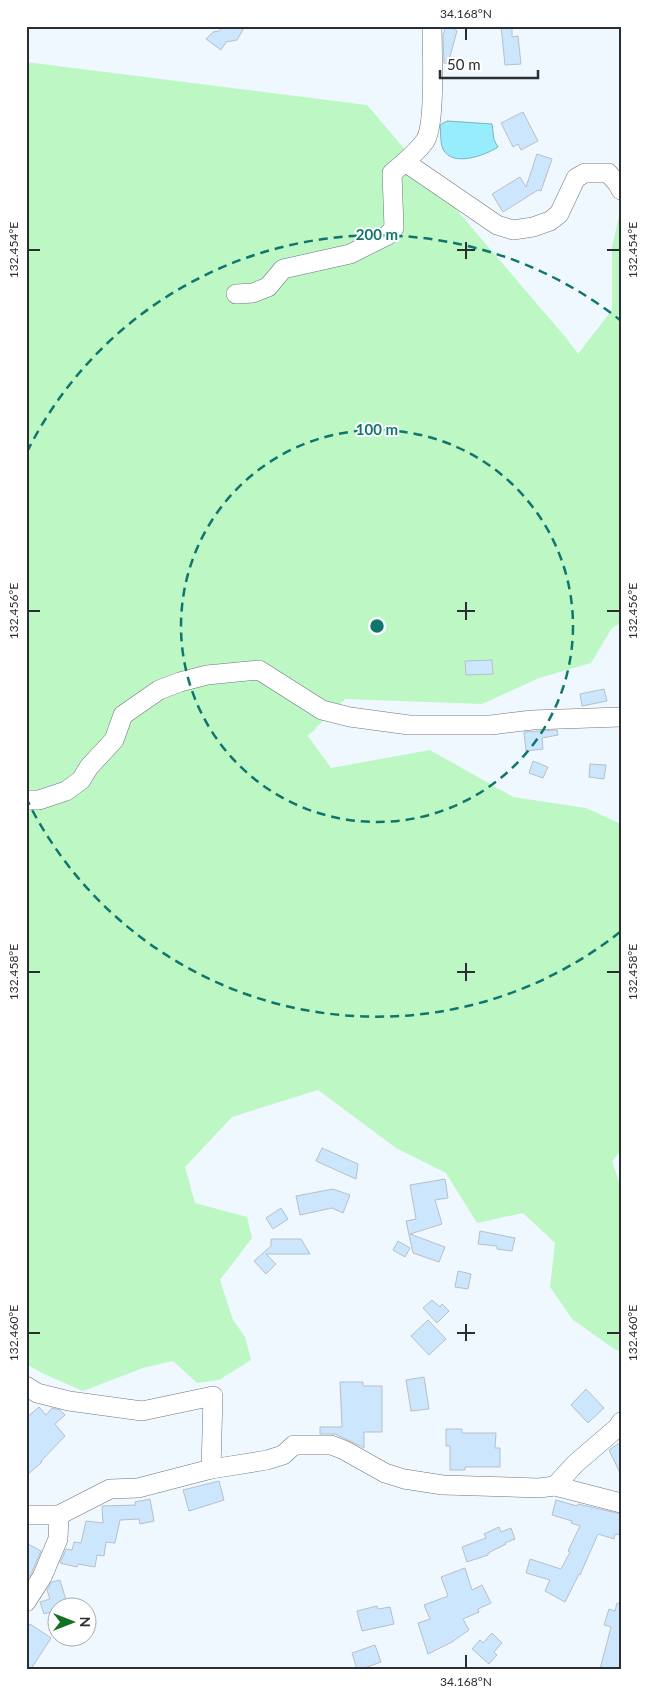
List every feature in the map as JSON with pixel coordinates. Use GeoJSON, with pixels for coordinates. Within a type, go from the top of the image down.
{"type":"FeatureCollection","features":[{"type":"Feature","properties":{"kind":"street"},"geometry":{"type":"LineString","coordinates":[[236,294],[253,293],[268,288],[283,269],[350,254],[388,235],[394,228],[392,173],[426,140],[432,114],[432,26]]}},
{"type":"Feature","properties":{"kind":"street"},"geometry":{"type":"LineString","coordinates":[[405,162],[496,225],[513,230],[533,227],[550,221],[559,214],[576,178],[585,172],[608,173],[621,190]]}},
{"type":"Feature","properties":{"kind":"street"},"geometry":{"type":"LineString","coordinates":[[26,800],[39,800],[66,791],[81,780],[89,767],[114,740],[123,715],[159,690],[207,675],[259,670],[322,710],[350,717],[410,725],[491,725],[532,720],[621,717]]}},
{"type":"Feature","properties":{"kind":"street"},"geometry":{"type":"LineString","coordinates":[[26,1386],[37,1393],[68,1401],[142,1411],[213,1396],[211,1469]]}},
{"type":"Feature","properties":{"kind":"street"},"geometry":{"type":"LineString","coordinates":[[555,1486],[575,1464],[621,1422]]}},
{"type":"Feature","properties":{"kind":"street"},"geometry":{"type":"LineString","coordinates":[[26,1515],[58,1515],[110,1489],[138,1488],[211,1469],[267,1460],[283,1455],[294,1445],[331,1445],[344,1450],[384,1473],[404,1479],[443,1485],[539,1488],[555,1486],[621,1503]]}},
{"type":"Feature","properties":{"kind":"street"},"geometry":{"type":"LineString","coordinates":[[26,1602],[42,1577],[58,1539],[58,1515]]}},
{"type":"Feature","properties":{"kind":"green space"},"geometry":{"type":"Polygon","coordinates":[[[26,62],[367,105],[578,354],[612,310],[612,247],[621,207],[621,623],[612,628],[591,663],[539,678],[482,704],[345,699],[308,736],[331,768],[430,750],[513,797],[586,808],[621,824],[621,1151],[612,1161],[621,1187],[621,1350],[616,1350],[573,1320],[550,1287],[555,1243],[523,1213],[477,1223],[446,1173],[396,1148],[318,1090],[232,1117],[185,1167],[195,1203],[247,1217],[252,1238],[220,1280],[233,1320],[245,1337],[251,1360],[219,1380],[197,1383],[173,1361],[143,1368],[83,1391],[26,1364],[26,62]]]}},
{"type":"Feature","properties":{"kind":"water"},"geometry":{"type":"Polygon","coordinates":[[[447,121],[492,124],[494,140],[498,147],[469,158],[461,159],[447,155],[442,147],[440,125],[447,121]]]}},
{"type":"Feature","properties":{"kind":"building"},"geometry":{"type":"Polygon","coordinates":[[[224,26],[245,26],[237,40],[226,42],[221,50],[206,39],[213,32],[219,31],[224,26]]]}},
{"type":"Feature","properties":{"kind":"building"},"geometry":{"type":"Polygon","coordinates":[[[446,26],[450,26],[457,31],[448,64],[444,63],[443,35],[446,26]]]}},
{"type":"Feature","properties":{"kind":"building"},"geometry":{"type":"Polygon","coordinates":[[[501,26],[512,26],[512,37],[518,36],[521,64],[505,65],[501,26]]]}},
{"type":"Feature","properties":{"kind":"building"},"geometry":{"type":"Polygon","coordinates":[[[523,112],[538,141],[521,150],[518,144],[513,147],[501,123],[523,112]]]}},
{"type":"Feature","properties":{"kind":"building"},"geometry":{"type":"Polygon","coordinates":[[[537,154],[552,159],[541,191],[538,190],[503,212],[492,194],[520,177],[526,187],[537,154]]]}},
{"type":"Feature","properties":{"kind":"building"},"geometry":{"type":"Polygon","coordinates":[[[492,660],[493,674],[466,675],[465,661],[492,660]]]}},
{"type":"Feature","properties":{"kind":"building"},"geometry":{"type":"Polygon","coordinates":[[[604,689],[607,701],[582,706],[580,694],[604,689]]]}},
{"type":"Feature","properties":{"kind":"building"},"geometry":{"type":"Polygon","coordinates":[[[557,730],[558,735],[542,738],[543,749],[526,751],[524,732],[557,730]]]}},
{"type":"Feature","properties":{"kind":"building"},"geometry":{"type":"Polygon","coordinates":[[[533,761],[548,767],[543,778],[529,773],[533,761]]]}},
{"type":"Feature","properties":{"kind":"building"},"geometry":{"type":"Polygon","coordinates":[[[590,764],[606,765],[604,779],[589,777],[590,764]]]}},
{"type":"Feature","properties":{"kind":"building"},"geometry":{"type":"Polygon","coordinates":[[[322,1148],[358,1164],[356,1179],[316,1161],[322,1148]]]}},
{"type":"Feature","properties":{"kind":"building"},"geometry":{"type":"Polygon","coordinates":[[[445,1179],[448,1198],[435,1200],[442,1224],[410,1234],[445,1247],[439,1262],[413,1253],[406,1221],[416,1219],[410,1185],[445,1179]]]}},
{"type":"Feature","properties":{"kind":"building"},"geometry":{"type":"Polygon","coordinates":[[[333,1189],[350,1195],[343,1213],[332,1208],[300,1215],[296,1196],[333,1189]]]}},
{"type":"Feature","properties":{"kind":"building"},"geometry":{"type":"Polygon","coordinates":[[[281,1208],[288,1219],[273,1229],[266,1218],[281,1208]]]}},
{"type":"Feature","properties":{"kind":"building"},"geometry":{"type":"Polygon","coordinates":[[[480,1231],[515,1238],[512,1251],[497,1249],[497,1246],[478,1244],[480,1231]]]}},
{"type":"Feature","properties":{"kind":"building"},"geometry":{"type":"Polygon","coordinates":[[[271,1239],[301,1239],[310,1254],[266,1254],[276,1264],[266,1274],[254,1261],[271,1246],[271,1239]]]}},
{"type":"Feature","properties":{"kind":"building"},"geometry":{"type":"Polygon","coordinates":[[[398,1241],[410,1248],[405,1257],[393,1250],[398,1241]]]}},
{"type":"Feature","properties":{"kind":"building"},"geometry":{"type":"Polygon","coordinates":[[[458,1271],[471,1274],[468,1289],[455,1287],[458,1271]]]}},
{"type":"Feature","properties":{"kind":"building"},"geometry":{"type":"Polygon","coordinates":[[[432,1300],[440,1307],[442,1304],[449,1311],[437,1323],[423,1308],[432,1300]]]}},
{"type":"Feature","properties":{"kind":"building"},"geometry":{"type":"Polygon","coordinates":[[[428,1320],[446,1339],[429,1355],[411,1336],[428,1320]]]}},
{"type":"Feature","properties":{"kind":"building"},"geometry":{"type":"Polygon","coordinates":[[[424,1377],[429,1409],[411,1411],[406,1380],[424,1377]]]}},
{"type":"Feature","properties":{"kind":"building"},"geometry":{"type":"Polygon","coordinates":[[[340,1382],[363,1382],[363,1386],[382,1386],[382,1432],[364,1432],[364,1448],[335,1434],[320,1434],[320,1427],[342,1427],[340,1382]]]}},
{"type":"Feature","properties":{"kind":"building"},"geometry":{"type":"Polygon","coordinates":[[[586,1389],[604,1408],[588,1423],[571,1405],[586,1389]]]}},
{"type":"Feature","properties":{"kind":"building"},"geometry":{"type":"Polygon","coordinates":[[[39,1407],[46,1415],[52,1408],[60,1410],[65,1415],[55,1424],[65,1436],[42,1462],[26,1476],[26,1418],[39,1407]]]}},
{"type":"Feature","properties":{"kind":"building"},"geometry":{"type":"Polygon","coordinates":[[[446,1429],[462,1429],[462,1433],[496,1433],[495,1448],[500,1448],[500,1467],[465,1467],[465,1470],[450,1470],[450,1446],[446,1446],[446,1429]]]}},
{"type":"Feature","properties":{"kind":"building"},"geometry":{"type":"Polygon","coordinates":[[[621,1442],[621,1475],[609,1450],[621,1442]]]}},
{"type":"Feature","properties":{"kind":"building"},"geometry":{"type":"Polygon","coordinates":[[[219,1481],[224,1500],[189,1511],[183,1490],[219,1481]]]}},
{"type":"Feature","properties":{"kind":"building"},"geometry":{"type":"Polygon","coordinates":[[[150,1499],[154,1521],[140,1524],[139,1519],[120,1520],[115,1543],[106,1542],[104,1556],[97,1555],[95,1567],[78,1564],[77,1567],[60,1563],[66,1549],[72,1550],[74,1542],[81,1543],[86,1521],[103,1523],[102,1506],[136,1505],[135,1502],[150,1499]]]}},
{"type":"Feature","properties":{"kind":"building"},"geometry":{"type":"Polygon","coordinates":[[[556,1500],[621,1514],[621,1535],[615,1534],[614,1539],[598,1534],[580,1575],[565,1602],[545,1591],[550,1580],[526,1573],[530,1559],[561,1569],[570,1552],[568,1551],[580,1526],[571,1523],[572,1521],[552,1515],[556,1500]]]}},
{"type":"Feature","properties":{"kind":"building"},"geometry":{"type":"Polygon","coordinates":[[[499,1527],[501,1532],[511,1528],[515,1539],[488,1553],[488,1555],[467,1562],[462,1547],[486,1538],[484,1534],[499,1527]]]}},
{"type":"Feature","properties":{"kind":"building"},"geometry":{"type":"Polygon","coordinates":[[[26,1543],[41,1551],[26,1581],[26,1543]]]}},
{"type":"Feature","properties":{"kind":"building"},"geometry":{"type":"Polygon","coordinates":[[[465,1568],[472,1590],[482,1585],[491,1603],[478,1609],[479,1612],[463,1619],[469,1630],[452,1642],[428,1654],[418,1623],[430,1619],[424,1605],[448,1596],[441,1577],[465,1568]]]}},
{"type":"Feature","properties":{"kind":"building"},"geometry":{"type":"Polygon","coordinates":[[[60,1580],[65,1598],[50,1598],[47,1590],[52,1582],[60,1580]]]}},
{"type":"Feature","properties":{"kind":"building"},"geometry":{"type":"Polygon","coordinates":[[[48,1600],[48,1613],[44,1614],[40,1602],[48,1600]]]}},
{"type":"Feature","properties":{"kind":"building"},"geometry":{"type":"Polygon","coordinates":[[[617,1603],[621,1604],[621,1661],[619,1669],[600,1669],[611,1627],[604,1625],[609,1609],[615,1611],[617,1603]]]}},
{"type":"Feature","properties":{"kind":"building"},"geometry":{"type":"Polygon","coordinates":[[[377,1606],[378,1609],[390,1607],[394,1624],[362,1631],[357,1611],[377,1606]]]}},
{"type":"Feature","properties":{"kind":"building"},"geometry":{"type":"Polygon","coordinates":[[[30,1624],[48,1636],[48,1643],[31,1669],[26,1669],[26,1630],[30,1624]]]}},
{"type":"Feature","properties":{"kind":"building"},"geometry":{"type":"Polygon","coordinates":[[[492,1633],[502,1643],[494,1652],[497,1655],[489,1664],[472,1649],[480,1640],[483,1643],[492,1633]]]}},
{"type":"Feature","properties":{"kind":"building"},"geometry":{"type":"Polygon","coordinates":[[[375,1645],[381,1662],[357,1669],[352,1653],[375,1645]]]}}]}
